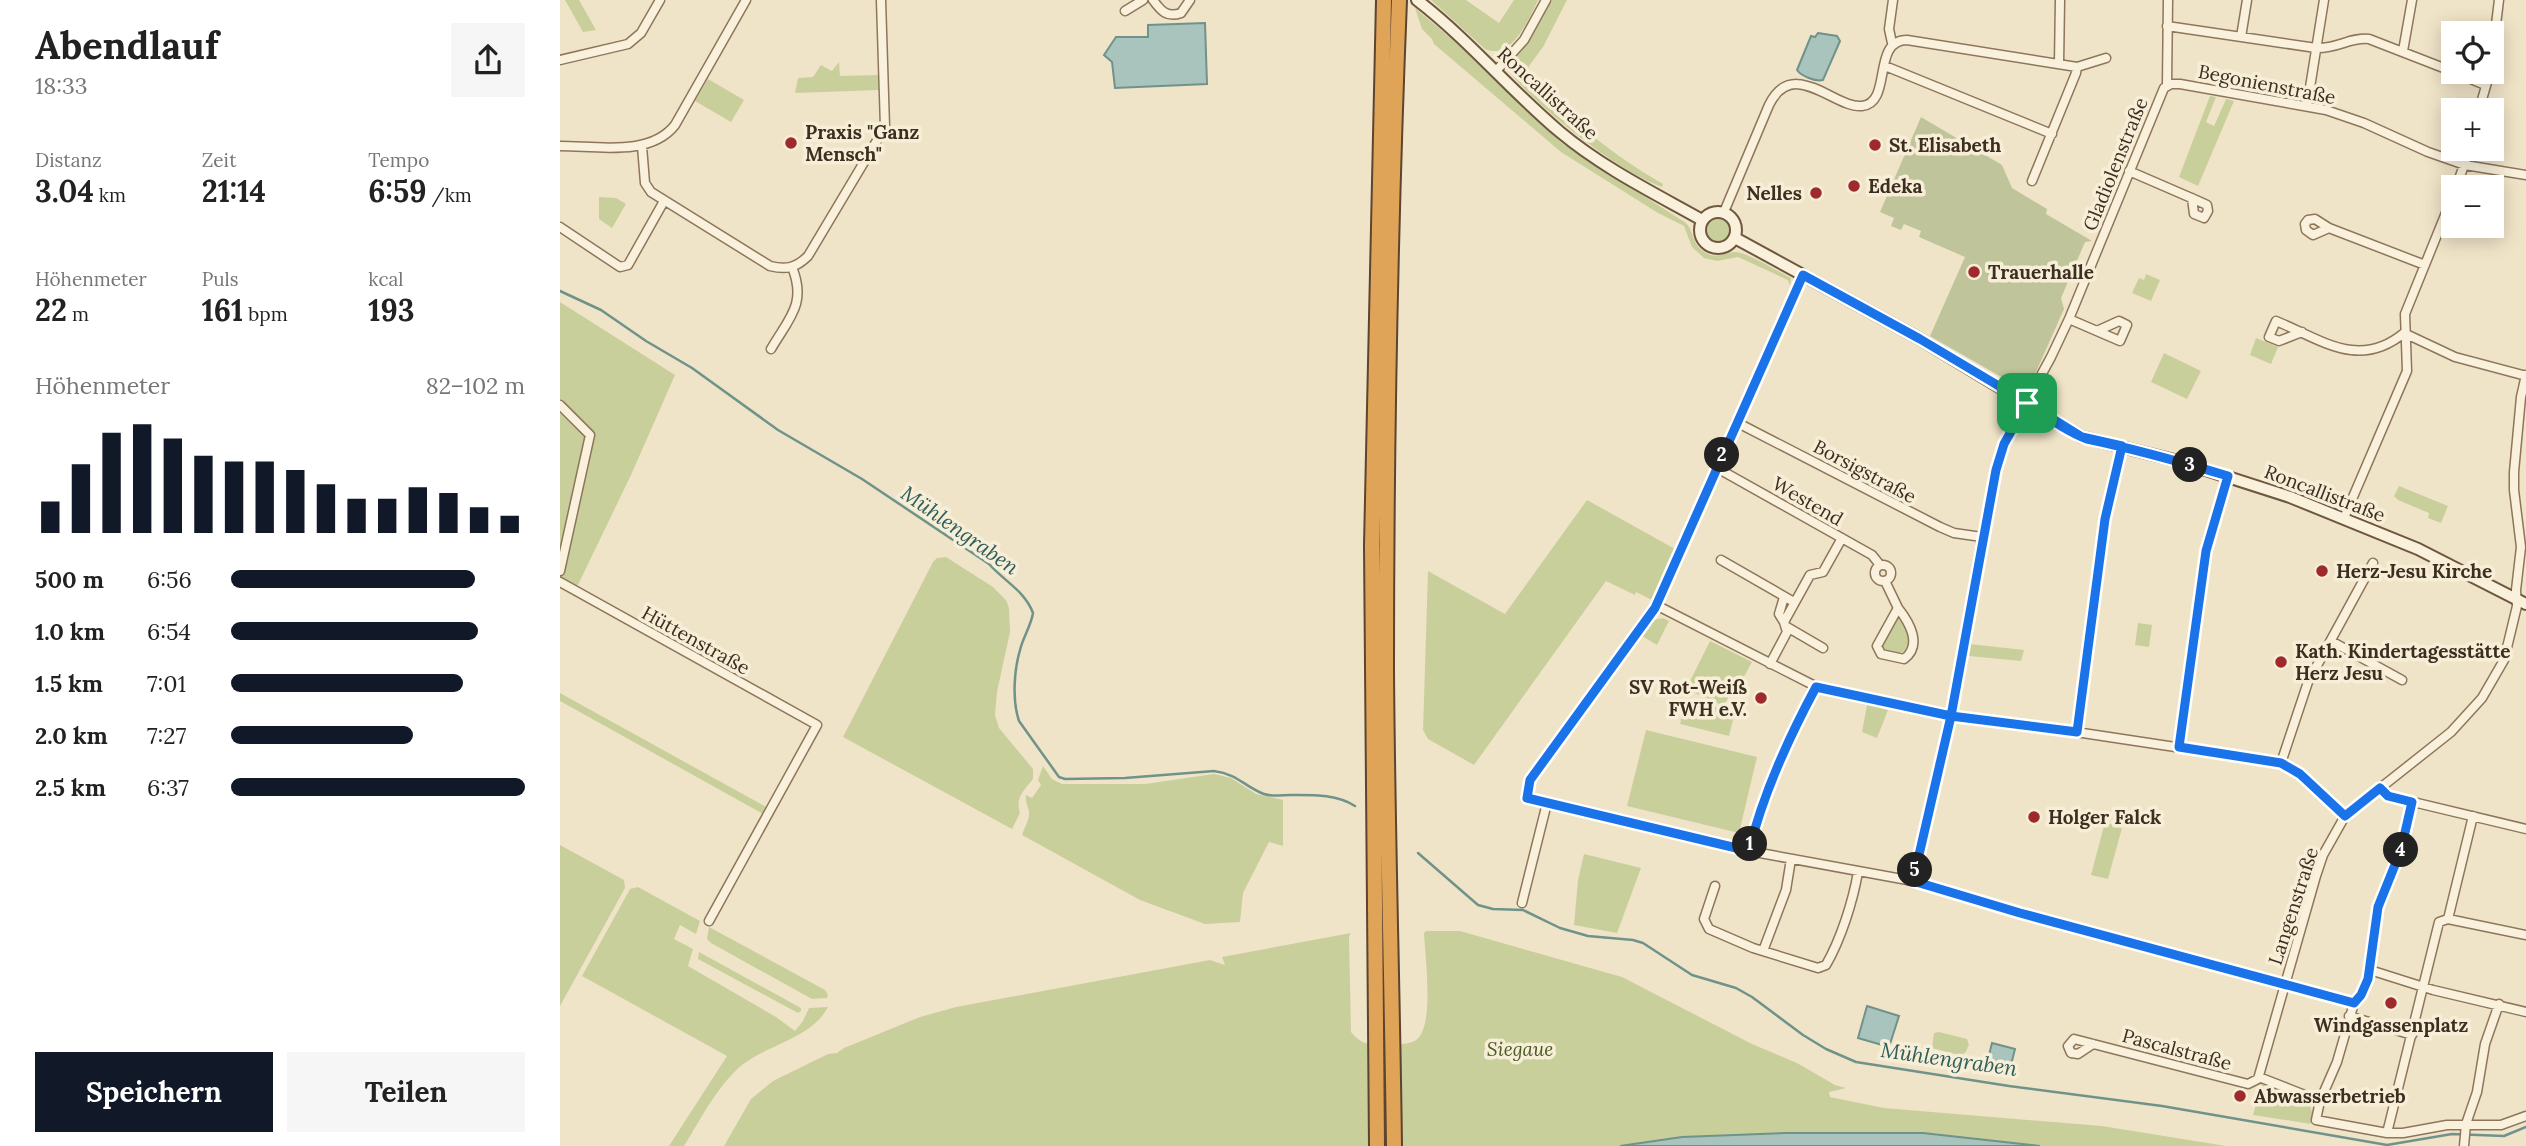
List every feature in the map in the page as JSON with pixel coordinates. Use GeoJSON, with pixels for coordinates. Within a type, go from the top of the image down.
{"type":"FeatureCollection","features":[{"type":"Feature","properties":{"kind":"highway"},"geometry":{"type":"LineString","coordinates":[[1377,1146],[1372,545],[1384,0]]}},
{"type":"Feature","properties":{"kind":"highway"},"geometry":{"type":"LineString","coordinates":[[1394,1146],[1386,669],[1387,430],[1399,0]]}},
{"type":"Feature","properties":{"kind":"street"},"geometry":{"type":"LineString","coordinates":[[560,60],[628,44],[636,39],[660,0]]}},
{"type":"Feature","properties":{"kind":"street"},"geometry":{"type":"LineString","coordinates":[[560,146],[642,146],[660,139],[675,125],[746,0]]}},
{"type":"Feature","properties":{"kind":"street"},"geometry":{"type":"LineString","coordinates":[[642,146],[645,183],[651,192],[762,262],[780,268],[792,267],[808,256],[885,127],[881,0]]}},
{"type":"Feature","properties":{"kind":"street"},"geometry":{"type":"LineString","coordinates":[[1125,11],[1143,0]]}},
{"type":"Feature","properties":{"kind":"street"},"geometry":{"type":"LineString","coordinates":[[1153,0],[1165,13],[1171,15],[1181,13],[1190,0]]}},
{"type":"Feature","properties":{"kind":"street","name":"Roncallistraße"},"geometry":{"type":"LineString","coordinates":[[1417,0],[1459,34],[1539,113],[1585,151],[1702,220]]}},
{"type":"Feature","properties":{"kind":"street"},"geometry":{"type":"LineString","coordinates":[[1496,71],[1524,40],[1546,0]]}},
{"type":"Feature","properties":{"kind":"street"},"geometry":{"type":"LineString","coordinates":[[1724,212],[1769,104],[1776,94],[1788,86],[1803,84],[1856,106],[1867,105],[1873,100],[1892,43],[1889,29],[1893,0]]}},
{"type":"Feature","properties":{"kind":"street"},"geometry":{"type":"LineString","coordinates":[[2059,64],[2060,0]]}},
{"type":"Feature","properties":{"kind":"street","name":"Gladiolenstraße"},"geometry":{"type":"LineString","coordinates":[[1913,881],[1951,716],[1998,461],[2069,319],[2165,88],[2168,0]]}},
{"type":"Feature","properties":{"kind":"street"},"geometry":{"type":"LineString","coordinates":[[2241,37],[2247,0]]}},
{"type":"Feature","properties":{"kind":"street"},"geometry":{"type":"LineString","coordinates":[[2307,106],[2324,0]]}},
{"type":"Feature","properties":{"kind":"street"},"geometry":{"type":"LineString","coordinates":[[2403,51],[2412,0]]}},
{"type":"Feature","properties":{"kind":"street"},"geometry":{"type":"LineString","coordinates":[[2496,21],[2499,0]]}},
{"type":"Feature","properties":{"kind":"street"},"geometry":{"type":"LineString","coordinates":[[2167,26],[2316,48],[2338,47],[2361,38],[2376,41],[2441,67]]}},
{"type":"Feature","properties":{"kind":"street"},"geometry":{"type":"LineString","coordinates":[[1892,43],[1907,40],[2077,67],[2106,58]]}},
{"type":"Feature","properties":{"kind":"street"},"geometry":{"type":"LineString","coordinates":[[1885,66],[2052,134]]}},
{"type":"Feature","properties":{"kind":"street"},"geometry":{"type":"LineString","coordinates":[[2032,181],[2077,67]]}},
{"type":"Feature","properties":{"kind":"street","name":"Begonienstraße"},"geometry":{"type":"LineString","coordinates":[[2165,88],[2180,84],[2307,106],[2346,116],[2465,165],[2526,175]]}},
{"type":"Feature","properties":{"kind":"street"},"geometry":{"type":"LineString","coordinates":[[2482,98],[2485,85]]}},
{"type":"Feature","properties":{"kind":"street"},"geometry":{"type":"LineString","coordinates":[[2461,175],[2466,161]]}},
{"type":"Feature","properties":{"kind":"street"},"geometry":{"type":"LineString","coordinates":[[2129,171],[2192,198]]}},
{"type":"Feature","properties":{"kind":"street"},"geometry":{"type":"LineString","coordinates":[[560,227],[620,267],[628,265],[664,201]]}},
{"type":"Feature","properties":{"kind":"street"},"geometry":{"type":"LineString","coordinates":[[1712,212],[1724,212],[1734,220],[1735,238],[1724,247],[1709,246],[1700,234],[1702,220],[1712,212]]}},
{"type":"Feature","properties":{"kind":"street"},"geometry":{"type":"LineString","coordinates":[[2344,519],[2407,371],[2404,314],[2441,225]]}},
{"type":"Feature","properties":{"kind":"street"},"geometry":{"type":"LineString","coordinates":[[2329,228],[2425,265]]}},
{"type":"Feature","properties":{"kind":"street","name":"Roncallistraße"},"geometry":{"type":"LineString","coordinates":[[1735,238],[1920,339],[2082,437],[2228,476],[2344,519],[2426,553],[2521,601]]}},
{"type":"Feature","properties":{"kind":"street"},"geometry":{"type":"LineString","coordinates":[[771,349],[798,303],[799,286],[792,267]]}},
{"type":"Feature","properties":{"kind":"street"},"geometry":{"type":"LineString","coordinates":[[1803,275],[1656,606],[1530,780],[1527,798],[1749,851],[1913,881],[2020,913],[2354,1003]]}},
{"type":"Feature","properties":{"kind":"street"},"geometry":{"type":"LineString","coordinates":[[2069,319],[2098,331]]}},
{"type":"Feature","properties":{"kind":"street"},"geometry":{"type":"LineString","coordinates":[[2302,332],[2355,352],[2374,349],[2404,333]]}},
{"type":"Feature","properties":{"kind":"street"},"geometry":{"type":"LineString","coordinates":[[2404,333],[2455,357],[2526,375]]}},
{"type":"Feature","properties":{"kind":"street","name":"Langenstraße"},"geometry":{"type":"LineString","coordinates":[[2256,1080],[2323,855],[2345,816],[2451,732],[2482,698],[2504,660],[2521,601],[2521,547],[2514,472],[2521,397],[2526,375]]}},
{"type":"Feature","properties":{"kind":"street"},"geometry":{"type":"LineString","coordinates":[[560,405],[590,435],[560,571]]}},
{"type":"Feature","properties":{"kind":"street","name":"Borsigstraße"},"geometry":{"type":"LineString","coordinates":[[1736,422],[1940,527],[1954,533],[1982,537]]}},
{"type":"Feature","properties":{"kind":"street"},"geometry":{"type":"LineString","coordinates":[[2077,732],[2105,519],[2122,446]]}},
{"type":"Feature","properties":{"kind":"street","name":"Westend"},"geometry":{"type":"LineString","coordinates":[[1717,468],[1872,555],[1880,565],[1875,575],[1877,579],[1885,581],[1898,608]]}},
{"type":"Feature","properties":{"kind":"street"},"geometry":{"type":"LineString","coordinates":[[2179,747],[2206,551],[2228,476]]}},
{"type":"Feature","properties":{"kind":"street"},"geometry":{"type":"LineString","coordinates":[[1770,664],[1787,632],[1786,624],[1794,602],[1810,575],[1823,572],[1842,538]]}},
{"type":"Feature","properties":{"kind":"street"},"geometry":{"type":"LineString","coordinates":[[1721,560],[1794,602]]}},
{"type":"Feature","properties":{"kind":"street"},"geometry":{"type":"LineString","coordinates":[[2281,763],[2308,682],[2373,563]]}},
{"type":"Feature","properties":{"kind":"street","name":"Hüttenstraße"},"geometry":{"type":"LineString","coordinates":[[560,582],[817,725],[709,921]]}},
{"type":"Feature","properties":{"kind":"street"},"geometry":{"type":"LineString","coordinates":[[1784,597],[1779,614],[1786,624],[1823,648]]}},
{"type":"Feature","properties":{"kind":"street"},"geometry":{"type":"LineString","coordinates":[[1656,606],[1816,687],[1951,716],[2281,763],[2300,774],[2345,816]]}},
{"type":"Feature","properties":{"kind":"street"},"geometry":{"type":"LineString","coordinates":[[1898,608],[1908,620],[1913,636],[1911,650],[1904,659],[1881,654],[1877,646],[1898,608]]}},
{"type":"Feature","properties":{"kind":"street"},"geometry":{"type":"LineString","coordinates":[[2331,641],[2402,680]]}},
{"type":"Feature","properties":{"kind":"street"},"geometry":{"type":"LineString","coordinates":[[1749,851],[1754,830],[1783,753],[1816,687]]}},
{"type":"Feature","properties":{"kind":"street"},"geometry":{"type":"LineString","coordinates":[[2380,788],[2388,796],[2526,829]]}},
{"type":"Feature","properties":{"kind":"street"},"geometry":{"type":"LineString","coordinates":[[2412,802],[2401,850],[2378,907],[2365,988],[2354,1003],[2349,1016],[2337,1062],[2320,1101],[2316,1120],[2386,1133],[2403,1133],[2447,1125],[2501,1125],[2526,1116]]}},
{"type":"Feature","properties":{"kind":"street"},"geometry":{"type":"LineString","coordinates":[[1522,903],[1547,803]]}},
{"type":"Feature","properties":{"kind":"street"},"geometry":{"type":"LineString","coordinates":[[2386,1133],[2425,986],[2438,924],[2445,919],[2473,816]]}},
{"type":"Feature","properties":{"kind":"street"},"geometry":{"type":"LineString","coordinates":[[1763,951],[1786,890],[1791,859]]}},
{"type":"Feature","properties":{"kind":"street"},"geometry":{"type":"LineString","coordinates":[[1715,886],[1704,919],[1706,926],[1724,936],[1815,968],[1825,967],[1854,897],[1858,872]]}},
{"type":"Feature","properties":{"kind":"street"},"geometry":{"type":"LineString","coordinates":[[2445,919],[2526,935]]}},
{"type":"Feature","properties":{"kind":"street"},"geometry":{"type":"LineString","coordinates":[[2370,970],[2432,990],[2526,1012]]}},
{"type":"Feature","properties":{"kind":"street"},"geometry":{"type":"LineString","coordinates":[[2464,1145],[2485,1044],[2499,1004]]}},
{"type":"Feature","properties":{"kind":"street"},"geometry":{"type":"LineString","coordinates":[[2349,1016],[2412,1035]]}},
{"type":"Feature","properties":{"kind":"street","name":"Pascalstraße"},"geometry":{"type":"LineString","coordinates":[[2093,1044],[2236,1081],[2256,1080],[2320,1101]]}},
{"type":"Feature","properties":{"kind":"green space"},"geometry":{"type":"Polygon","coordinates":[[[565,0],[579,0],[596,30],[583,32],[565,0]]]}},
{"type":"Feature","properties":{"kind":"green space"},"geometry":{"type":"Polygon","coordinates":[[[1431,0],[1466,0],[1499,23],[1514,0],[1538,0],[1518,36],[1503,49],[1494,51],[1485,49],[1431,0]]]}},
{"type":"Feature","properties":{"kind":"green space"},"geometry":{"type":"Polygon","coordinates":[[[1552,0],[1567,0],[1543,47],[1529,66],[1529,73],[1559,106],[1591,134],[1663,184],[1662,187],[1602,154],[1540,104],[1510,73],[1512,61],[1531,38],[1552,0]]]}},
{"type":"Feature","properties":{"kind":"green space"},"geometry":{"type":"Polygon","coordinates":[[[1415,8],[1453,40],[1563,144],[1686,223],[1697,245],[1707,254],[1715,256],[1735,252],[1747,255],[1791,278],[1790,286],[1788,280],[1738,257],[1717,261],[1704,258],[1692,247],[1684,226],[1658,213],[1561,152],[1434,44],[1422,29],[1415,8]]]}},
{"type":"Feature","properties":{"kind":"green space"},"geometry":{"type":"Polygon","coordinates":[[[839,62],[840,76],[878,75],[879,90],[795,93],[798,78],[813,77],[821,65],[832,71],[839,62]]]}},
{"type":"Feature","properties":{"kind":"green space"},"geometry":{"type":"Polygon","coordinates":[[[708,79],[744,100],[731,122],[695,101],[708,79]]]}},
{"type":"Feature","properties":{"kind":"green space"},"geometry":{"type":"Polygon","coordinates":[[[2210,96],[2216,97],[2206,122],[2214,126],[2226,99],[2234,101],[2198,186],[2179,177],[2210,96]]]}},
{"type":"Feature","properties":{"kind":"green space"},"geometry":{"type":"Polygon","coordinates":[[[1921,117],[2002,165],[2012,188],[2047,209],[2046,214],[2092,241],[2085,242],[2061,298],[2064,309],[2028,390],[2020,390],[1930,336],[1965,257],[1919,237],[1921,231],[1904,224],[1901,230],[1891,226],[1894,218],[1880,212],[1921,117]]]}},
{"type":"Feature","properties":{"kind":"green space"},"geometry":{"type":"Polygon","coordinates":[[[599,197],[616,198],[626,204],[612,228],[599,219],[599,197]]]}},
{"type":"Feature","properties":{"kind":"green space"},"geometry":{"type":"Polygon","coordinates":[[[1718,217],[1727,221],[1731,230],[1727,239],[1718,243],[1709,239],[1705,230],[1709,221],[1718,217]]]}},
{"type":"Feature","properties":{"kind":"green space"},"geometry":{"type":"Polygon","coordinates":[[[2146,274],[2160,280],[2151,301],[2132,293],[2139,278],[2144,280],[2146,274]]]}},
{"type":"Feature","properties":{"kind":"green space"},"geometry":{"type":"Polygon","coordinates":[[[560,302],[675,375],[576,589],[560,578],[560,302]]]}},
{"type":"Feature","properties":{"kind":"green space"},"geometry":{"type":"Polygon","coordinates":[[[2256,338],[2278,347],[2271,364],[2250,355],[2256,338]]]}},
{"type":"Feature","properties":{"kind":"green space"},"geometry":{"type":"Polygon","coordinates":[[[2164,353],[2201,371],[2187,399],[2151,382],[2164,353]]]}},
{"type":"Feature","properties":{"kind":"green space"},"geometry":{"type":"Polygon","coordinates":[[[2399,486],[2448,506],[2441,523],[2428,518],[2429,513],[2398,500],[2394,496],[2399,486]]]}},
{"type":"Feature","properties":{"kind":"green space"},"geometry":{"type":"Polygon","coordinates":[[[1587,500],[1675,549],[1652,600],[1606,581],[1474,765],[1428,739],[1423,730],[1428,571],[1505,614],[1587,500]]]}},
{"type":"Feature","properties":{"kind":"green space"},"geometry":{"type":"Polygon","coordinates":[[[946,557],[993,587],[1006,600],[1009,608],[1010,632],[997,692],[995,715],[999,728],[1033,769],[1033,779],[1020,799],[1020,813],[1012,829],[843,737],[933,562],[937,558],[946,557]]]}},
{"type":"Feature","properties":{"kind":"green space"},"geometry":{"type":"Polygon","coordinates":[[[1663,618],[1669,621],[1657,645],[1642,636],[1654,620],[1663,618]]]}},
{"type":"Feature","properties":{"kind":"green space"},"geometry":{"type":"Polygon","coordinates":[[[1898,619],[1904,622],[1910,635],[1906,651],[1898,654],[1885,651],[1882,646],[1898,619]]]}},
{"type":"Feature","properties":{"kind":"green space"},"geometry":{"type":"Polygon","coordinates":[[[2138,623],[2152,625],[2149,647],[2135,645],[2138,623]]]}},
{"type":"Feature","properties":{"kind":"green space"},"geometry":{"type":"Polygon","coordinates":[[[1710,641],[1752,662],[1735,693],[1731,692],[1724,706],[1686,689],[1710,641]]]}},
{"type":"Feature","properties":{"kind":"green space"},"geometry":{"type":"Polygon","coordinates":[[[1970,644],[2024,650],[2021,661],[1969,656],[1970,644]]]}},
{"type":"Feature","properties":{"kind":"green space"},"geometry":{"type":"Polygon","coordinates":[[[560,693],[768,808],[765,815],[560,701],[560,693]]]}},
{"type":"Feature","properties":{"kind":"green space"},"geometry":{"type":"Polygon","coordinates":[[[1686,700],[1735,712],[1729,736],[1680,724],[1686,700]]]}},
{"type":"Feature","properties":{"kind":"green space"},"geometry":{"type":"Polygon","coordinates":[[[1867,705],[1888,710],[1877,738],[1862,732],[1867,705]]]}},
{"type":"Feature","properties":{"kind":"green space"},"geometry":{"type":"Polygon","coordinates":[[[1646,730],[1757,757],[1739,833],[1627,806],[1646,730]]]}},
{"type":"Feature","properties":{"kind":"green space"},"geometry":{"type":"Polygon","coordinates":[[[1043,766],[1052,779],[1062,784],[1145,784],[1214,774],[1231,778],[1256,794],[1283,800],[1283,846],[1269,842],[1243,893],[1240,922],[1205,924],[1140,900],[1022,835],[1029,815],[1026,795],[1032,798],[1041,785],[1038,780],[1043,766]]]}},
{"type":"Feature","properties":{"kind":"green space"},"geometry":{"type":"Polygon","coordinates":[[[2105,822],[2122,828],[2108,879],[2091,875],[2105,822]]]}},
{"type":"Feature","properties":{"kind":"green space"},"geometry":{"type":"Polygon","coordinates":[[[560,845],[624,880],[625,888],[560,1006],[560,845]]]}},
{"type":"Feature","properties":{"kind":"green space"},"geometry":{"type":"Polygon","coordinates":[[[1584,854],[1641,868],[1617,933],[1574,925],[1578,880],[1584,854]]]}},
{"type":"Feature","properties":{"kind":"green space"},"geometry":{"type":"Polygon","coordinates":[[[638,887],[700,921],[696,934],[680,925],[674,939],[693,949],[688,966],[776,1017],[795,1031],[809,1008],[828,1007],[821,1018],[800,1034],[752,1058],[733,1073],[710,1103],[684,1146],[669,1146],[727,1056],[582,976],[630,889],[638,887]]]}},
{"type":"Feature","properties":{"kind":"green space"},"geometry":{"type":"Polygon","coordinates":[[[709,927],[825,990],[827,998],[812,999],[711,943],[707,939],[709,927]]]}},
{"type":"Feature","properties":{"kind":"green space","name":"Siegaue"},"geometry":{"type":"Polygon","coordinates":[[[1426,931],[1460,931],[1622,977],[1752,1044],[1846,1088],[1829,1092],[1830,1097],[1884,1108],[2102,1126],[2226,1146],[724,1146],[751,1099],[773,1081],[828,1054],[837,1053],[920,1017],[956,1007],[1210,960],[1225,965],[1222,957],[1351,933],[1351,1032],[1368,1044],[1410,1043],[1422,1033],[1425,1021],[1428,990],[1426,931]]]}},
{"type":"Feature","properties":{"kind":"green space"},"geometry":{"type":"Polygon","coordinates":[[[699,952],[801,1008],[801,1011],[798,1013],[698,959],[699,952]]]}},
{"type":"Feature","properties":{"kind":"green space"},"geometry":{"type":"Polygon","coordinates":[[[1934,1033],[1967,1039],[1969,1045],[1965,1053],[1959,1055],[1932,1048],[1934,1033]]]}},
{"type":"Feature","properties":{"kind":"green space"},"geometry":{"type":"Polygon","coordinates":[[[2262,1083],[2309,1102],[2311,1124],[2253,1115],[2262,1083]]]}},
{"type":"Feature","properties":{"kind":"water"},"geometry":{"type":"Polygon","coordinates":[[[1205,23],[1207,84],[1115,88],[1112,62],[1104,55],[1116,37],[1148,37],[1148,25],[1205,23]]]}},
{"type":"Feature","properties":{"kind":"water"},"geometry":{"type":"Polygon","coordinates":[[[1818,33],[1837,36],[1840,41],[1823,80],[1805,76],[1797,70],[1811,36],[1815,37],[1818,33]]]}},
{"type":"Feature","properties":{"kind":"water"},"geometry":{"type":"Polygon","coordinates":[[[1867,1006],[1899,1016],[1889,1047],[1858,1038],[1867,1006]]]}},
{"type":"Feature","properties":{"kind":"water"},"geometry":{"type":"Polygon","coordinates":[[[1992,1043],[2015,1049],[2011,1065],[1988,1059],[1992,1043]]]}},
{"type":"Feature","properties":{"kind":"water"},"geometry":{"type":"Polygon","coordinates":[[[1785,1133],[1923,1133],[2040,1146],[1620,1146],[1682,1137],[1785,1133]]]}},
{"type":"Feature","properties":{"kind":"waterway","name":"Mühlengraben"},"geometry":{"type":"LineString","coordinates":[[560,291],[601,310],[692,368],[778,430],[862,479],[989,564],[1020,592],[1033,613],[1016,667],[1017,713],[1019,721],[1059,777],[1125,778],[1214,771],[1229,775],[1267,795],[1324,796],[1355,806]]}},
{"type":"Feature","properties":{"kind":"waterway","name":"Mühlengraben"},"geometry":{"type":"LineString","coordinates":[[1418,853],[1478,905],[1493,909],[1523,910],[1560,928],[1588,936],[1643,943],[1692,975],[1736,988],[1803,1035],[1856,1062],[2162,1106],[2387,1145],[2452,1134],[2504,1136],[2526,1127]]}},
{"type":"Feature","properties":{"kind":"place","name":"Praxis \"Ganz Mensch\""},"geometry":{"type":"Point","coordinates":[791,143]}},
{"type":"Feature","properties":{"kind":"place","name":"St. Elisabeth"},"geometry":{"type":"Point","coordinates":[1875,145]}},
{"type":"Feature","properties":{"kind":"place","name":"Edeka"},"geometry":{"type":"Point","coordinates":[1854,186]}},
{"type":"Feature","properties":{"kind":"place","name":"Nelles"},"geometry":{"type":"Point","coordinates":[1816,193]}},
{"type":"Feature","properties":{"kind":"place","name":"Trauerhalle"},"geometry":{"type":"Point","coordinates":[1974,272]}},
{"type":"Feature","properties":{"kind":"place","name":"Herz-Jesu Kirche"},"geometry":{"type":"Point","coordinates":[2322,571]}},
{"type":"Feature","properties":{"kind":"place","name":"Kath. Kindertagesstätte Herz Jesu"},"geometry":{"type":"Point","coordinates":[2281,662]}},
{"type":"Feature","properties":{"kind":"place","name":"SV Rot-Weiß FWH e.V."},"geometry":{"type":"Point","coordinates":[1761,698]}},
{"type":"Feature","properties":{"kind":"place","name":"Holger Falck"},"geometry":{"type":"Point","coordinates":[2034,817]}},
{"type":"Feature","properties":{"kind":"place","name":"Windgassenplatz"},"geometry":{"type":"Point","coordinates":[2391,1003]}},
{"type":"Feature","properties":{"kind":"place","name":"Abwasserbetrieb"},"geometry":{"type":"Point","coordinates":[2240,1096]}},
{"type":"Feature","properties":{"kind":"route"},"geometry":{"type":"LineString","coordinates":[[2027,403],[2004,444],[1996,470],[1951,716],[1816,687],[1789,738],[1763,804],[1749,851],[1527,798],[1530,780],[1655,608],[1803,275],[1920,339],[2019,398],[2082,437],[2087,439],[2122,446],[2228,476],[2206,551],[2179,747],[2281,763],[2317,788],[2345,816],[2380,788],[2388,796],[2412,802],[2401,850],[2378,907],[2368,979],[2354,1003],[2020,913],[1913,881],[1951,716],[2077,732],[2105,519],[2122,446],[2082,437],[2027,403]]}}]}
